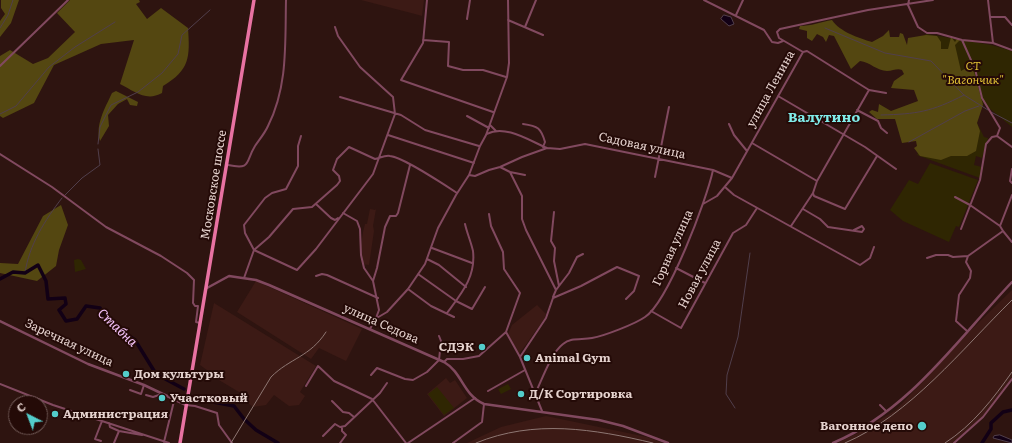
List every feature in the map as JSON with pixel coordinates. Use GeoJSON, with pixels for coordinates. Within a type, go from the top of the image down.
{"type":"FeatureCollection","features":[{"type":"Feature","properties":{"kind":"main road","name":"Московское шоссе"},"geometry":{"type":"LineString","coordinates":[[187,404],[228,165],[254,0]]}},
{"type":"Feature","properties":{"kind":"main road"},"geometry":{"type":"LineString","coordinates":[[180,443],[187,404]]}},
{"type":"Feature","properties":{"kind":"street"},"geometry":{"type":"LineString","coordinates":[[0,66],[68,0]]}},
{"type":"Feature","properties":{"kind":"street"},"geometry":{"type":"LineString","coordinates":[[228,165],[241,167],[246,166],[250,160],[254,148],[268,128],[273,116],[282,86],[286,0]]}},
{"type":"Feature","properties":{"kind":"street"},"geometry":{"type":"LineString","coordinates":[[427,0],[421,47],[401,80],[493,112]]}},
{"type":"Feature","properties":{"kind":"street"},"geometry":{"type":"LineString","coordinates":[[467,18],[470,0]]}},
{"type":"Feature","properties":{"kind":"street"},"geometry":{"type":"LineString","coordinates":[[375,319],[387,312],[408,289],[418,274],[432,248],[438,228],[457,193],[469,175],[480,146],[486,135],[493,112],[507,77],[508,0]]}},
{"type":"Feature","properties":{"kind":"street"},"geometry":{"type":"LineString","coordinates":[[525,27],[536,0]]}},
{"type":"Feature","properties":{"kind":"street"},"geometry":{"type":"LineString","coordinates":[[704,0],[736,15],[745,22],[764,30],[772,42],[778,43],[784,41]]}},
{"type":"Feature","properties":{"kind":"street"},"geometry":{"type":"LineString","coordinates":[[736,15],[743,0]]}},
{"type":"Feature","properties":{"kind":"street"},"geometry":{"type":"LineString","coordinates":[[909,0],[908,5],[918,27],[926,33],[937,33],[962,40],[994,43],[1012,50]]}},
{"type":"Feature","properties":{"kind":"street","name":"улица Ленина"},"geometry":{"type":"LineString","coordinates":[[703,204],[717,196],[732,178],[803,52],[779,38],[777,32],[780,29],[868,10],[933,0]]}},
{"type":"Feature","properties":{"kind":"street"},"geometry":{"type":"LineString","coordinates":[[988,0],[994,43]]}},
{"type":"Feature","properties":{"kind":"street"},"geometry":{"type":"LineString","coordinates":[[990,17],[1005,17],[1012,25]]}},
{"type":"Feature","properties":{"kind":"street"},"geometry":{"type":"LineString","coordinates":[[508,20],[543,35]]}},
{"type":"Feature","properties":{"kind":"street"},"geometry":{"type":"LineString","coordinates":[[301,136],[298,146],[298,166],[286,189],[272,193],[265,198],[244,225],[245,233],[254,250],[297,270],[373,174],[395,114],[393,97],[360,68],[338,36],[335,27]]}},
{"type":"Feature","properties":{"kind":"street"},"geometry":{"type":"LineString","coordinates":[[423,40],[450,42],[448,66],[464,70],[483,70],[507,77]]}},
{"type":"Feature","properties":{"kind":"street"},"geometry":{"type":"LineString","coordinates":[[961,229],[980,180],[986,144],[992,138],[997,136],[1000,128],[982,98],[975,69],[962,40]]}},
{"type":"Feature","properties":{"kind":"street"},"geometry":{"type":"LineString","coordinates":[[803,52],[807,51],[869,90],[886,92]]}},
{"type":"Feature","properties":{"kind":"street"},"geometry":{"type":"LineString","coordinates":[[791,226],[813,195],[817,181],[869,90]]}},
{"type":"Feature","properties":{"kind":"street"},"geometry":{"type":"LineString","coordinates":[[778,96],[844,134],[896,169]]}},
{"type":"Feature","properties":{"kind":"street"},"geometry":{"type":"LineString","coordinates":[[340,97],[411,120],[425,130],[480,146]]}},
{"type":"Feature","properties":{"kind":"street"},"geometry":{"type":"LineString","coordinates":[[655,177],[660,159],[669,107]]}},
{"type":"Feature","properties":{"kind":"street"},"geometry":{"type":"LineString","coordinates":[[857,110],[878,121],[881,128],[887,133]]}},
{"type":"Feature","properties":{"kind":"street"},"geometry":{"type":"LineString","coordinates":[[467,116],[489,126],[497,132]]}},
{"type":"Feature","properties":{"kind":"street"},"geometry":{"type":"LineString","coordinates":[[524,124],[536,125],[541,130],[546,142],[543,146]]}},
{"type":"Feature","properties":{"kind":"street"},"geometry":{"type":"LineString","coordinates":[[729,124],[734,135],[747,152]]}},
{"type":"Feature","properties":{"kind":"street","name":"Садовая улица"},"geometry":{"type":"LineString","coordinates":[[486,135],[503,131],[547,148]]}},
{"type":"Feature","properties":{"kind":"street"},"geometry":{"type":"LineString","coordinates":[[388,135],[474,163]]}},
{"type":"Feature","properties":{"kind":"street"},"geometry":{"type":"LineString","coordinates":[[997,136],[1012,147]]}},
{"type":"Feature","properties":{"kind":"street"},"geometry":{"type":"LineString","coordinates":[[752,143],[817,181]]}},
{"type":"Feature","properties":{"kind":"street","name":"Садовая улица"},"geometry":{"type":"LineString","coordinates":[[469,175],[475,176],[547,148],[560,148],[585,144],[713,170],[732,178]]}},
{"type":"Feature","properties":{"kind":"street"},"geometry":{"type":"LineString","coordinates":[[244,278],[254,250],[269,237],[293,210],[297,208],[312,207],[340,181],[339,176],[333,170],[334,163],[349,147],[375,159],[390,156],[410,165],[457,193]]}},
{"type":"Feature","properties":{"kind":"street"},"geometry":{"type":"LineString","coordinates":[[0,154],[52,187],[106,226],[149,249],[187,273],[194,280],[193,303],[195,306],[198,306]]}},
{"type":"Feature","properties":{"kind":"street"},"geometry":{"type":"LineString","coordinates":[[813,195],[845,209],[877,156]]}},
{"type":"Feature","properties":{"kind":"street"},"geometry":{"type":"LineString","coordinates":[[373,281],[378,268],[385,227],[390,216],[396,216],[398,213],[410,165]]}},
{"type":"Feature","properties":{"kind":"street"},"geometry":{"type":"LineString","coordinates":[[500,167],[510,172],[525,175]]}},
{"type":"Feature","properties":{"kind":"street"},"geometry":{"type":"LineString","coordinates":[[1012,169],[1010,181],[1012,183]]}},
{"type":"Feature","properties":{"kind":"street","name":"Горная улица"},"geometry":{"type":"LineString","coordinates":[[535,394],[552,359],[563,344],[575,339],[592,338],[629,325],[646,317],[652,311],[687,247],[703,204],[713,170]]}},
{"type":"Feature","properties":{"kind":"street"},"geometry":{"type":"LineString","coordinates":[[510,172],[522,196],[522,219],[526,230],[556,290]]}},
{"type":"Feature","properties":{"kind":"street"},"geometry":{"type":"LineString","coordinates":[[725,187],[734,195],[860,265],[870,258],[874,247]]}},
{"type":"Feature","properties":{"kind":"street"},"geometry":{"type":"LineString","coordinates":[[1000,226],[1012,194]]}},
{"type":"Feature","properties":{"kind":"street"},"geometry":{"type":"LineString","coordinates":[[955,197],[970,205],[1000,226],[1011,240]]}},
{"type":"Feature","properties":{"kind":"street"},"geometry":{"type":"LineString","coordinates":[[316,204],[331,218],[335,220],[340,217]]}},
{"type":"Feature","properties":{"kind":"street","name":"Новая улица"},"geometry":{"type":"LineString","coordinates":[[652,311],[681,328],[732,233],[746,225],[757,208]]}},
{"type":"Feature","properties":{"kind":"street"},"geometry":{"type":"LineString","coordinates":[[803,209],[820,219],[828,227],[839,230],[854,230]]}},
{"type":"Feature","properties":{"kind":"street"},"geometry":{"type":"LineString","coordinates":[[554,212],[551,241],[555,248],[554,261],[559,286]]}},
{"type":"Feature","properties":{"kind":"street"},"geometry":{"type":"LineString","coordinates":[[343,213],[357,221],[360,229],[361,255],[364,268],[373,281],[378,298],[379,310],[370,329]]}},
{"type":"Feature","properties":{"kind":"street"},"geometry":{"type":"LineString","coordinates":[[444,362],[447,359],[463,359],[478,356],[506,332],[520,293],[504,268],[503,252],[498,237],[491,226],[489,214]]}},
{"type":"Feature","properties":{"kind":"street"},"geometry":{"type":"LineString","coordinates":[[447,313],[466,288],[472,271],[473,250],[465,224]]}},
{"type":"Feature","properties":{"kind":"street"},"geometry":{"type":"LineString","coordinates":[[927,258],[948,255],[954,257],[968,256],[1003,231]]}},
{"type":"Feature","properties":{"kind":"street"},"geometry":{"type":"LineString","coordinates":[[432,248],[472,263]]}},
{"type":"Feature","properties":{"kind":"street"},"geometry":{"type":"LineString","coordinates":[[520,356],[546,318],[556,290],[569,273],[577,257],[583,254]]}},
{"type":"Feature","properties":{"kind":"street"},"geometry":{"type":"LineString","coordinates":[[967,331],[956,321],[958,295],[970,278],[971,271],[966,262],[968,256]]}},
{"type":"Feature","properties":{"kind":"street"},"geometry":{"type":"LineString","coordinates":[[427,258],[439,265],[466,288]]}},
{"type":"Feature","properties":{"kind":"street"},"geometry":{"type":"LineString","coordinates":[[553,298],[581,286],[617,267],[639,276],[634,291],[626,299]]}},
{"type":"Feature","properties":{"kind":"street"},"geometry":{"type":"LineString","coordinates":[[676,268],[705,283]]}},
{"type":"Feature","properties":{"kind":"street"},"geometry":{"type":"LineString","coordinates":[[316,276],[322,274],[327,275],[378,298]]}},
{"type":"Feature","properties":{"kind":"street"},"geometry":{"type":"LineString","coordinates":[[418,274],[456,301],[472,309],[486,287]]}},
{"type":"Feature","properties":{"kind":"street","name":"улица Седова"},"geometry":{"type":"LineString","coordinates":[[207,288],[229,276],[244,278],[269,285],[444,362],[456,373],[474,398],[484,404],[508,409],[536,410],[599,420],[623,426],[668,443]]}},
{"type":"Feature","properties":{"kind":"street"},"geometry":{"type":"LineString","coordinates":[[833,443],[860,430],[886,411],[925,378],[1012,282]]}},
{"type":"Feature","properties":{"kind":"street"},"geometry":{"type":"LineString","coordinates":[[408,289],[431,306],[454,317]]}},
{"type":"Feature","properties":{"kind":"street"},"geometry":{"type":"LineString","coordinates":[[198,306],[205,303]]}},
{"type":"Feature","properties":{"kind":"street"},"geometry":{"type":"LineString","coordinates":[[198,306],[196,322],[201,323]]}},
{"type":"Feature","properties":{"kind":"street","name":"Заречная улица"},"geometry":{"type":"LineString","coordinates":[[0,320],[88,364],[144,385],[174,401],[187,404]]}},
{"type":"Feature","properties":{"kind":"street"},"geometry":{"type":"LineString","coordinates":[[506,332],[520,356],[542,411]]}},
{"type":"Feature","properties":{"kind":"street"},"geometry":{"type":"LineString","coordinates":[[371,375],[377,368],[405,379],[413,380],[427,372],[439,360],[441,341],[439,336]]}},
{"type":"Feature","properties":{"kind":"street"},"geometry":{"type":"LineString","coordinates":[[306,386],[318,366],[334,381],[372,399],[407,443],[474,398]]}},
{"type":"Feature","properties":{"kind":"street"},"geometry":{"type":"LineString","coordinates":[[488,391],[525,370]]}},
{"type":"Feature","properties":{"kind":"street"},"geometry":{"type":"LineString","coordinates":[[954,443],[983,417],[1012,379]]}},
{"type":"Feature","properties":{"kind":"street"},"geometry":{"type":"LineString","coordinates":[[342,427],[384,388],[387,383]]}},
{"type":"Feature","properties":{"kind":"street"},"geometry":{"type":"LineString","coordinates":[[0,384],[53,405],[169,443]]}},
{"type":"Feature","properties":{"kind":"street"},"geometry":{"type":"LineString","coordinates":[[130,390],[141,394],[144,385]]}},
{"type":"Feature","properties":{"kind":"street"},"geometry":{"type":"LineString","coordinates":[[146,395],[153,397],[162,394]]}},
{"type":"Feature","properties":{"kind":"street"},"geometry":{"type":"LineString","coordinates":[[164,442],[174,401]]}},
{"type":"Feature","properties":{"kind":"street"},"geometry":{"type":"LineString","coordinates":[[332,401],[343,412],[349,413],[354,417]]}},
{"type":"Feature","properties":{"kind":"street"},"geometry":{"type":"LineString","coordinates":[[187,404],[217,413],[219,425],[230,442]]}},
{"type":"Feature","properties":{"kind":"street"},"geometry":{"type":"LineString","coordinates":[[452,443],[482,422],[484,404]]}},
{"type":"Feature","properties":{"kind":"street"},"geometry":{"type":"LineString","coordinates":[[880,405],[886,411]]}},
{"type":"Feature","properties":{"kind":"street"},"geometry":{"type":"LineString","coordinates":[[101,441],[94,439],[102,421]]}},
{"type":"Feature","properties":{"kind":"street"},"geometry":{"type":"LineString","coordinates":[[109,423],[110,427],[119,431],[144,435]]}},
{"type":"Feature","properties":{"kind":"street"},"geometry":{"type":"LineString","coordinates":[[322,436],[334,424],[342,427]]}},
{"type":"Feature","properties":{"kind":"street"},"geometry":{"type":"LineString","coordinates":[[340,443],[346,435],[342,431],[342,427]]}},
{"type":"Feature","properties":{"kind":"street"},"geometry":{"type":"LineString","coordinates":[[114,443],[119,431]]}},
{"type":"Feature","properties":{"kind":"shaded area"},"geometry":{"type":"Polygon","coordinates":[[[361,0],[424,0],[422,16],[415,14],[361,0]]]}},
{"type":"Feature","properties":{"kind":"shaded area"},"geometry":{"type":"Polygon","coordinates":[[[724,15],[731,17],[734,24],[729,26],[721,19],[724,15]]]}},
{"type":"Feature","properties":{"kind":"shaded area"},"geometry":{"type":"Polygon","coordinates":[[[370,209],[376,209],[369,265],[362,264],[360,252],[363,232],[365,224],[367,224],[370,209]]]}},
{"type":"Feature","properties":{"kind":"shaded area"},"geometry":{"type":"Polygon","coordinates":[[[256,281],[362,329],[346,361],[319,348],[311,359],[237,312],[256,281]]]}},
{"type":"Feature","properties":{"kind":"shaded area"},"geometry":{"type":"Polygon","coordinates":[[[1012,290],[1012,380],[993,406],[968,431],[954,443],[837,443],[858,433],[896,410],[971,330],[1012,290]]]}},
{"type":"Feature","properties":{"kind":"shaded area"},"geometry":{"type":"Polygon","coordinates":[[[214,303],[316,366],[300,392],[305,396],[299,405],[289,406],[274,395],[266,405],[253,407],[247,402],[249,398],[214,377],[215,376],[200,365],[214,303]]]}},
{"type":"Feature","properties":{"kind":"shaded area"},"geometry":{"type":"Polygon","coordinates":[[[537,305],[546,314],[545,318],[519,354],[508,334],[512,325],[537,305]]]}},
{"type":"Feature","properties":{"kind":"shaded area"},"geometry":{"type":"Polygon","coordinates":[[[446,378],[450,383],[455,380],[467,398],[444,416],[427,394],[446,378]]]}},
{"type":"Feature","properties":{"kind":"shaded area"},"geometry":{"type":"Polygon","coordinates":[[[546,416],[647,437],[663,443],[467,443],[501,427],[546,416]]]}},
{"type":"Feature","properties":{"kind":"shaded area"},"geometry":{"type":"Polygon","coordinates":[[[1000,435],[1012,440],[1012,443],[993,438],[994,436],[1000,435]]]}},
{"type":"Feature","properties":{"kind":"green space"},"geometry":{"type":"Polygon","coordinates":[[[1,0],[19,0],[11,23],[0,37],[0,21],[5,14],[1,8],[1,0]]]}},
{"type":"Feature","properties":{"kind":"green space"},"geometry":{"type":"Polygon","coordinates":[[[70,0],[139,0],[140,2],[136,4],[147,19],[161,8],[188,28],[188,55],[183,68],[179,74],[163,86],[162,93],[145,96],[120,84],[134,40],[101,44],[54,65],[34,103],[3,118],[0,116],[0,56],[10,50],[33,64],[48,58],[75,32],[57,13],[70,0]]]}},
{"type":"Feature","properties":{"kind":"green space"},"geometry":{"type":"Polygon","coordinates":[[[832,20],[845,31],[872,42],[883,36],[889,30],[890,37],[899,37],[900,33],[903,34],[907,45],[908,38],[926,35],[937,36],[941,42],[941,49],[948,49],[951,37],[955,42],[957,39],[961,39],[955,45],[961,71],[972,65],[983,105],[977,123],[980,131],[976,151],[967,156],[951,156],[941,160],[920,156],[914,148],[917,146],[916,141],[902,143],[895,119],[877,119],[869,112],[872,110],[878,112],[879,104],[891,111],[918,101],[914,90],[891,88],[894,81],[904,74],[902,70],[898,69],[883,71],[860,61],[851,69],[834,36],[829,35],[826,42],[823,37],[817,34],[812,41],[807,38],[807,31],[799,29],[800,26],[812,25],[832,20]]]}},
{"type":"Feature","properties":{"kind":"green space","name":"СТ \"Вагончик\""},"geometry":{"type":"Polygon","coordinates":[[[927,34],[991,45],[1012,51],[1012,127],[983,103],[977,123],[984,137],[988,138],[982,158],[976,156],[974,165],[982,167],[980,178],[917,155],[925,139],[911,41],[927,34]]]}},
{"type":"Feature","properties":{"kind":"green space"},"geometry":{"type":"Polygon","coordinates":[[[116,91],[138,102],[137,106],[130,105],[127,99],[118,104],[108,115],[109,126],[100,141],[100,123],[112,93],[116,91]]]}},
{"type":"Feature","properties":{"kind":"green space"},"geometry":{"type":"Polygon","coordinates":[[[930,163],[978,180],[959,227],[956,226],[949,242],[903,221],[890,210],[909,180],[918,184],[930,163]]]}},
{"type":"Feature","properties":{"kind":"green space"},"geometry":{"type":"Polygon","coordinates":[[[61,205],[68,225],[59,250],[56,266],[37,281],[0,273],[0,263],[18,264],[43,216],[61,205]]]}},
{"type":"Feature","properties":{"kind":"green space"},"geometry":{"type":"Polygon","coordinates":[[[74,260],[81,260],[86,269],[75,272],[74,260]]]}},
{"type":"Feature","properties":{"kind":"green space"},"geometry":{"type":"Polygon","coordinates":[[[508,384],[511,389],[501,394],[498,389],[508,384]]]}},
{"type":"Feature","properties":{"kind":"green space"},"geometry":{"type":"Polygon","coordinates":[[[437,387],[454,408],[444,415],[428,394],[437,387]]]}},
{"type":"Feature","properties":{"kind":"waterway"},"geometry":{"type":"LineString","coordinates":[[0,28],[8,15],[13,0]]}},
{"type":"Feature","properties":{"kind":"waterway"},"geometry":{"type":"LineString","coordinates":[[98,144],[100,127],[111,105],[138,92],[162,73],[178,54],[182,35],[210,10]]}},
{"type":"Feature","properties":{"kind":"waterway"},"geometry":{"type":"LineString","coordinates":[[0,114],[16,106],[49,67],[75,47],[115,22]]}},
{"type":"Feature","properties":{"kind":"waterway"},"geometry":{"type":"LineString","coordinates":[[825,28],[885,53],[931,61],[964,95],[988,110]]}},
{"type":"Feature","properties":{"kind":"waterway"},"geometry":{"type":"LineString","coordinates":[[881,115],[914,113],[933,109],[964,95]]}},
{"type":"Feature","properties":{"kind":"waterway"},"geometry":{"type":"LineString","coordinates":[[909,142],[965,111],[979,106]]}},
{"type":"Feature","properties":{"kind":"waterway"},"geometry":{"type":"LineString","coordinates":[[991,112],[1012,123]]}},
{"type":"Feature","properties":{"kind":"waterway"},"geometry":{"type":"LineString","coordinates":[[65,195],[82,178],[100,165],[98,149]]}},
{"type":"Feature","properties":{"kind":"waterway"},"geometry":{"type":"LineString","coordinates":[[25,273],[34,243],[50,215],[62,198]]}},
{"type":"Feature","properties":{"kind":"waterway"},"geometry":{"type":"LineString","coordinates":[[735,408],[726,394],[727,375],[738,337],[750,253]]}},
{"type":"Feature","properties":{"kind":"waterway","name":"Стабна"},"geometry":{"type":"LineString","coordinates":[[0,279],[13,272],[25,273],[38,265],[46,281],[48,299],[65,298],[66,304],[59,310],[66,321],[77,319],[86,306],[100,308],[108,321],[135,340],[156,374],[184,389]]}},
{"type":"Feature","properties":{"kind":"waterway","name":"Стабна"},"geometry":{"type":"LineString","coordinates":[[197,397],[208,401],[234,406],[244,419],[256,430],[278,443]]}},
{"type":"Feature","properties":{"kind":"waterway"},"geometry":{"type":"LineString","coordinates":[[982,443],[991,429],[991,423],[1003,412],[1012,410]]}},
{"type":"Feature","properties":{"kind":"railway"},"geometry":{"type":"LineString","coordinates":[[845,443],[869,431],[891,416],[913,398],[934,379],[1012,300]]}},
{"type":"Feature","properties":{"kind":"railway"},"geometry":{"type":"LineString","coordinates":[[231,443],[271,377],[285,365],[307,352],[326,332]]}},
{"type":"Feature","properties":{"kind":"railway"},"geometry":{"type":"LineString","coordinates":[[945,443],[965,428],[982,411],[1012,372]]}},
{"type":"Feature","properties":{"kind":"railway"},"geometry":{"type":"LineString","coordinates":[[476,443],[520,431],[542,429],[586,431],[653,443]]}},
{"type":"Feature","properties":{"kind":"place","name":"СДЭК"},"geometry":{"type":"Point","coordinates":[482,347]}},
{"type":"Feature","properties":{"kind":"place","name":"Animal Gym"},"geometry":{"type":"Point","coordinates":[527,358]}},
{"type":"Feature","properties":{"kind":"place","name":"Дом культуры"},"geometry":{"type":"Point","coordinates":[126,374]}},
{"type":"Feature","properties":{"kind":"place","name":"Д/К Сортировка"},"geometry":{"type":"Point","coordinates":[521,394]}},
{"type":"Feature","properties":{"kind":"place","name":"Участковый"},"geometry":{"type":"Point","coordinates":[162,398]}},
{"type":"Feature","properties":{"kind":"place","name":"Администрация"},"geometry":{"type":"Point","coordinates":[55,414]}},
{"type":"Feature","properties":{"kind":"place","name":"Вагонное депо"},"geometry":{"type":"Point","coordinates":[922,426]}},
{"type":"Feature","properties":{"kind":"district","name":"Валутино"},"geometry":{"type":"Point","coordinates":[824,118]}}]}
